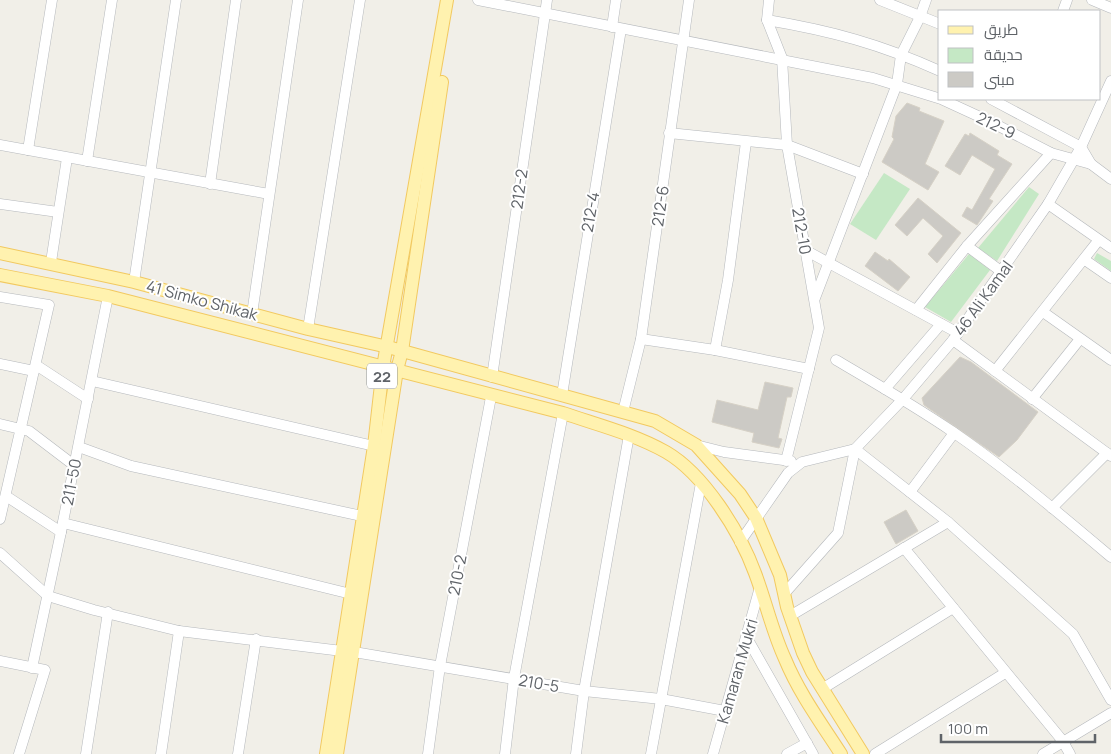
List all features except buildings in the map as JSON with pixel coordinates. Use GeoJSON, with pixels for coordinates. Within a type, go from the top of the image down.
{"type":"FeatureCollection","features":[{"type":"Feature","properties":{"kind":"main road","name":"22"},"geometry":{"type":"LineString","coordinates":[[337,754],[348,651],[351,594],[362,516],[374,446],[384,366],[447,0]]}},
{"type":"Feature","properties":{"kind":"main road","name":"22"},"geometry":{"type":"LineString","coordinates":[[326,754],[348,651],[397,370],[402,351],[454,0]]}},
{"type":"Feature","properties":{"kind":"main road","name":"41 Simko Shikak"},"geometry":{"type":"LineString","coordinates":[[0,253],[51,262],[134,282],[252,314],[388,347],[655,421],[696,445],[740,494],[756,518],[772,553],[803,653],[822,689],[863,754]]}},
{"type":"Feature","properties":{"kind":"main road","name":"41 Simko Shikak"},"geometry":{"type":"LineString","coordinates":[[0,275],[108,296],[384,366],[491,397],[563,414],[629,434],[667,453],[701,483],[715,500],[740,542],[760,588],[774,633],[786,662],[807,701],[841,754]]}},
{"type":"Feature","properties":{"kind":"street"},"geometry":{"type":"LineString","coordinates":[[28,150],[52,0]]}},
{"type":"Feature","properties":{"kind":"street"},"geometry":{"type":"LineString","coordinates":[[87,161],[112,0]]}},
{"type":"Feature","properties":{"kind":"street"},"geometry":{"type":"LineString","coordinates":[[134,282],[176,0]]}},
{"type":"Feature","properties":{"kind":"street"},"geometry":{"type":"LineString","coordinates":[[210,184],[236,0]]}},
{"type":"Feature","properties":{"kind":"street"},"geometry":{"type":"LineString","coordinates":[[252,314],[298,0]]}},
{"type":"Feature","properties":{"kind":"street"},"geometry":{"type":"LineString","coordinates":[[308,328],[360,0]]}},
{"type":"Feature","properties":{"kind":"street","name":"212-9"},"geometry":{"type":"LineString","coordinates":[[478,0],[544,15],[782,58],[897,84],[938,98]]}},
{"type":"Feature","properties":{"kind":"street","name":"212-2"},"geometry":{"type":"LineString","coordinates":[[492,377],[547,0]]}},
{"type":"Feature","properties":{"kind":"street","name":"212-4"},"geometry":{"type":"LineString","coordinates":[[562,396],[616,28],[616,0]]}},
{"type":"Feature","properties":{"kind":"street","name":"212-6"},"geometry":{"type":"LineString","coordinates":[[623,412],[641,339],[689,0]]}},
{"type":"Feature","properties":{"kind":"street","name":"212-10"},"geometry":{"type":"LineString","coordinates":[[769,0],[767,20],[782,58],[787,145],[819,328],[786,461]]}},
{"type":"Feature","properties":{"kind":"street"},"geometry":{"type":"LineString","coordinates":[[880,0],[938,23]]}},
{"type":"Feature","properties":{"kind":"street"},"geometry":{"type":"LineString","coordinates":[[814,300],[897,84],[901,55],[920,17],[926,0]]}},
{"type":"Feature","properties":{"kind":"street"},"geometry":{"type":"LineString","coordinates":[[1092,0],[1111,8]]}},
{"type":"Feature","properties":{"kind":"street"},"geometry":{"type":"LineString","coordinates":[[767,20],[848,36],[888,48],[938,70]]}},
{"type":"Feature","properties":{"kind":"street","name":"46 Ali Kamal"},"geometry":{"type":"LineString","coordinates":[[855,449],[903,399],[955,336],[1002,272],[1048,204],[1074,161],[1111,81]]}},
{"type":"Feature","properties":{"kind":"street","name":"212-9"},"geometry":{"type":"LineString","coordinates":[[943,100],[1051,153],[1074,161],[1091,164]]}},
{"type":"Feature","properties":{"kind":"street","name":"212-9"},"geometry":{"type":"LineString","coordinates":[[993,100],[1081,148],[1091,164]]}},
{"type":"Feature","properties":{"kind":"street"},"geometry":{"type":"LineString","coordinates":[[669,133],[787,145],[863,174]]}},
{"type":"Feature","properties":{"kind":"street"},"geometry":{"type":"LineString","coordinates":[[715,350],[729,271],[746,142]]}},
{"type":"Feature","properties":{"kind":"street"},"geometry":{"type":"LineString","coordinates":[[0,145],[269,194]]}},
{"type":"Feature","properties":{"kind":"street"},"geometry":{"type":"LineString","coordinates":[[916,310],[967,246],[1051,153]]}},
{"type":"Feature","properties":{"kind":"street"},"geometry":{"type":"LineString","coordinates":[[51,262],[67,158]]}},
{"type":"Feature","properties":{"kind":"street"},"geometry":{"type":"LineString","coordinates":[[1091,164],[1111,179]]}},
{"type":"Feature","properties":{"kind":"street"},"geometry":{"type":"LineString","coordinates":[[0,204],[58,212]]}},
{"type":"Feature","properties":{"kind":"street"},"geometry":{"type":"LineString","coordinates":[[1048,204],[1098,241],[1111,248]]}},
{"type":"Feature","properties":{"kind":"street"},"geometry":{"type":"LineString","coordinates":[[995,371],[1085,260],[1098,241]]}},
{"type":"Feature","properties":{"kind":"street"},"geometry":{"type":"LineString","coordinates":[[967,246],[1002,272]]}},
{"type":"Feature","properties":{"kind":"street"},"geometry":{"type":"LineString","coordinates":[[805,250],[941,324],[995,371],[1109,454],[1052,508]]}},
{"type":"Feature","properties":{"kind":"street"},"geometry":{"type":"LineString","coordinates":[[1085,260],[1111,278]]}},
{"type":"Feature","properties":{"kind":"street","name":"211-50"},"geometry":{"type":"LineString","coordinates":[[32,668],[79,446],[108,296]]}},
{"type":"Feature","properties":{"kind":"street"},"geometry":{"type":"LineString","coordinates":[[0,297],[49,305],[21,428],[4,482],[6,496],[0,519]]}},
{"type":"Feature","properties":{"kind":"street"},"geometry":{"type":"LineString","coordinates":[[1042,312],[1111,360]]}},
{"type":"Feature","properties":{"kind":"street"},"geometry":{"type":"LineString","coordinates":[[885,389],[941,324]]}},
{"type":"Feature","properties":{"kind":"street"},"geometry":{"type":"LineString","coordinates":[[641,339],[715,350],[809,369]]}},
{"type":"Feature","properties":{"kind":"street"},"geometry":{"type":"LineString","coordinates":[[1032,399],[1080,339]]}},
{"type":"Feature","properties":{"kind":"street"},"geometry":{"type":"LineString","coordinates":[[836,360],[903,399],[954,432],[1052,508],[1111,557]]}},
{"type":"Feature","properties":{"kind":"street"},"geometry":{"type":"LineString","coordinates":[[0,364],[35,368],[88,399]]}},
{"type":"Feature","properties":{"kind":"street"},"geometry":{"type":"LineString","coordinates":[[92,381],[374,446]]}},
{"type":"Feature","properties":{"kind":"street","name":"210-2"},"geometry":{"type":"LineString","coordinates":[[428,754],[440,666],[491,397]]}},
{"type":"Feature","properties":{"kind":"street"},"geometry":{"type":"LineString","coordinates":[[505,754],[514,678],[563,414]]}},
{"type":"Feature","properties":{"kind":"street"},"geometry":{"type":"LineString","coordinates":[[0,424],[29,431],[74,466]]}},
{"type":"Feature","properties":{"kind":"street"},"geometry":{"type":"LineString","coordinates":[[910,492],[954,432]]}},
{"type":"Feature","properties":{"kind":"street"},"geometry":{"type":"LineString","coordinates":[[576,754],[584,691],[629,434]]}},
{"type":"Feature","properties":{"kind":"street"},"geometry":{"type":"LineString","coordinates":[[696,445],[724,452],[802,462],[855,449]]}},
{"type":"Feature","properties":{"kind":"street"},"geometry":{"type":"LineString","coordinates":[[79,446],[131,466],[362,516]]}},
{"type":"Feature","properties":{"kind":"street"},"geometry":{"type":"LineString","coordinates":[[855,449],[948,522],[1073,634],[1111,700]]}},
{"type":"Feature","properties":{"kind":"street"},"geometry":{"type":"LineString","coordinates":[[784,594],[838,533],[855,449]]}},
{"type":"Feature","properties":{"kind":"street"},"geometry":{"type":"LineString","coordinates":[[740,542],[788,473],[802,462]]}},
{"type":"Feature","properties":{"kind":"street"},"geometry":{"type":"LineString","coordinates":[[650,754],[701,483]]}},
{"type":"Feature","properties":{"kind":"street"},"geometry":{"type":"LineString","coordinates":[[6,496],[62,527],[351,594]]}},
{"type":"Feature","properties":{"kind":"street"},"geometry":{"type":"LineString","coordinates":[[790,616],[948,522]]}},
{"type":"Feature","properties":{"kind":"street"},"geometry":{"type":"LineString","coordinates":[[904,548],[1062,741],[1070,754]]}},
{"type":"Feature","properties":{"kind":"street"},"geometry":{"type":"LineString","coordinates":[[0,553],[48,596]]}},
{"type":"Feature","properties":{"kind":"street","name":"Kamaran Mukri"},"geometry":{"type":"LineString","coordinates":[[713,754],[760,588]]}},
{"type":"Feature","properties":{"kind":"street","name":"210-5"},"geometry":{"type":"LineString","coordinates":[[48,596],[179,631],[348,651],[584,691],[661,699],[725,711]]}},
{"type":"Feature","properties":{"kind":"street"},"geometry":{"type":"LineString","coordinates":[[822,689],[952,608]]}},
{"type":"Feature","properties":{"kind":"street"},"geometry":{"type":"LineString","coordinates":[[86,754],[108,612]]}},
{"type":"Feature","properties":{"kind":"street"},"geometry":{"type":"LineString","coordinates":[[161,754],[179,631]]}},
{"type":"Feature","properties":{"kind":"street"},"geometry":{"type":"LineString","coordinates":[[747,638],[814,754]]}},
{"type":"Feature","properties":{"kind":"street"},"geometry":{"type":"LineString","coordinates":[[238,754],[256,639]]}},
{"type":"Feature","properties":{"kind":"street"},"geometry":{"type":"LineString","coordinates":[[0,661],[45,670],[19,754]]}},
{"type":"Feature","properties":{"kind":"street"},"geometry":{"type":"LineString","coordinates":[[875,754],[1006,672]]}},
{"type":"Feature","properties":{"kind":"street"},"geometry":{"type":"LineString","coordinates":[[1043,754],[1111,713]]}},
{"type":"Feature","properties":{"kind":"street"},"geometry":{"type":"LineString","coordinates":[[787,754],[806,743]]}},
{"type":"Feature","properties":{"kind":"green space"},"geometry":{"type":"Polygon","coordinates":[[[884,173],[910,189],[876,240],[850,224],[884,173]]]}},
{"type":"Feature","properties":{"kind":"green space"},"geometry":{"type":"Polygon","coordinates":[[[1029,187],[1039,194],[997,261],[978,248],[1029,187]]]}},
{"type":"Feature","properties":{"kind":"green space"},"geometry":{"type":"Polygon","coordinates":[[[1097,253],[1111,261],[1111,271],[1094,259],[1097,253]]]}},
{"type":"Feature","properties":{"kind":"green space"},"geometry":{"type":"Polygon","coordinates":[[[969,254],[990,270],[951,322],[925,307],[969,254]]]}}]}
